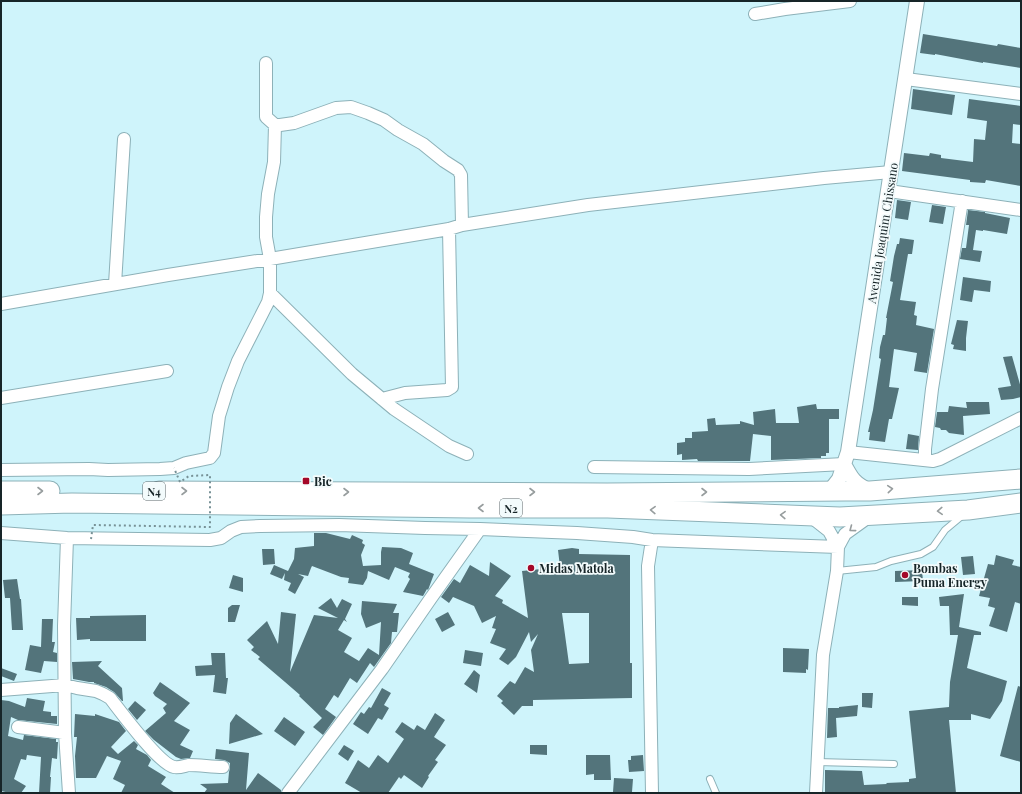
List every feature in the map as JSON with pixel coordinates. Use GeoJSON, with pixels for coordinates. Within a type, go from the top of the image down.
{"type":"FeatureCollection","features":[{"type":"Feature","properties":{"kind":"highway","name":"N2"},"geometry":{"type":"LineString","coordinates":[[307,492],[823,492],[870,491],[1021,478]]}},
{"type":"Feature","properties":{"kind":"highway","name":"N4"},"geometry":{"type":"LineString","coordinates":[[1,491],[307,492]]}},
{"type":"Feature","properties":{"kind":"highway","name":"N2"},"geometry":{"type":"LineString","coordinates":[[1,505],[72,503],[454,508],[608,508],[840,517],[968,510],[1021,503]]}},
{"type":"Feature","properties":{"kind":"street"},"geometry":{"type":"LineString","coordinates":[[755,14],[786,5],[850,1]]}},
{"type":"Feature","properties":{"kind":"street","name":"Avenida Joaquim Chissano"},"geometry":{"type":"LineString","coordinates":[[823,492],[832,488],[839,479],[846,458],[917,1]]}},
{"type":"Feature","properties":{"kind":"street"},"geometry":{"type":"LineString","coordinates":[[266,63],[266,117],[275,125],[294,123],[336,108],[351,107],[384,120],[423,144],[458,170],[460,175],[462,225]]}},
{"type":"Feature","properties":{"kind":"street"},"geometry":{"type":"LineString","coordinates":[[906,79],[1021,94]]}},
{"type":"Feature","properties":{"kind":"street"},"geometry":{"type":"LineString","coordinates":[[1,470],[108,470],[174,468],[186,463],[210,458],[214,453],[219,416],[228,387],[238,361],[268,302],[270,293],[270,259],[266,237],[266,217],[268,194],[274,162],[275,125]]}},
{"type":"Feature","properties":{"kind":"street"},"geometry":{"type":"LineString","coordinates":[[115,284],[124,140]]}},
{"type":"Feature","properties":{"kind":"street"},"geometry":{"type":"LineString","coordinates":[[1,304],[449,229],[462,225],[588,205],[824,178],[891,172]]}},
{"type":"Feature","properties":{"kind":"street"},"geometry":{"type":"LineString","coordinates":[[888,191],[1021,210]]}},
{"type":"Feature","properties":{"kind":"street"},"geometry":{"type":"LineString","coordinates":[[925,460],[932,389],[962,201]]}},
{"type":"Feature","properties":{"kind":"street"},"geometry":{"type":"LineString","coordinates":[[382,399],[405,393],[448,390],[452,387],[449,229]]}},
{"type":"Feature","properties":{"kind":"street"},"geometry":{"type":"LineString","coordinates":[[270,293],[352,374],[394,409],[449,446],[467,454]]}},
{"type":"Feature","properties":{"kind":"street"},"geometry":{"type":"LineString","coordinates":[[1,398],[167,371]]}},
{"type":"Feature","properties":{"kind":"street"},"geometry":{"type":"LineString","coordinates":[[594,468],[749,468],[846,458],[934,461],[1021,418]]}},
{"type":"Feature","properties":{"kind":"street"},"geometry":{"type":"LineString","coordinates":[[846,458],[852,478],[858,485],[870,491]]}},
{"type":"Feature","properties":{"kind":"street"},"geometry":{"type":"LineString","coordinates":[[816,793],[823,655],[837,571],[838,547],[846,534],[870,515]]}},
{"type":"Feature","properties":{"kind":"street"},"geometry":{"type":"LineString","coordinates":[[809,516],[829,531],[838,547]]}},
{"type":"Feature","properties":{"kind":"street"},"geometry":{"type":"LineString","coordinates":[[1,534],[91,539],[210,540],[220,538],[241,527],[339,525],[577,533],[633,537],[652,540],[838,547]]}},
{"type":"Feature","properties":{"kind":"street"},"geometry":{"type":"LineString","coordinates":[[288,793],[382,669],[480,529]]}},
{"type":"Feature","properties":{"kind":"street"},"geometry":{"type":"LineString","coordinates":[[67,538],[64,626],[65,733],[69,793]]}},
{"type":"Feature","properties":{"kind":"street"},"geometry":{"type":"LineString","coordinates":[[652,540],[648,566],[652,793]]}},
{"type":"Feature","properties":{"kind":"street"},"geometry":{"type":"LineString","coordinates":[[1,690],[65,685],[96,691],[110,698],[142,738],[164,762],[170,766],[176,768],[188,765],[223,767]]}},
{"type":"Feature","properties":{"kind":"street"},"geometry":{"type":"LineString","coordinates":[[18,727],[65,733]]}},
{"type":"Feature","properties":{"kind":"lane"},"geometry":{"type":"LineString","coordinates":[[837,571],[876,567],[891,561],[920,554],[933,547],[945,530],[968,510]]}},
{"type":"Feature","properties":{"kind":"lane"},"geometry":{"type":"LineString","coordinates":[[817,762],[894,764]]}},
{"type":"Feature","properties":{"kind":"lane"},"geometry":{"type":"LineString","coordinates":[[710,780],[716,793]]}},
{"type":"Feature","properties":{"kind":"path"},"geometry":{"type":"LineString","coordinates":[[91,539],[93,525],[210,528],[210,475],[189,476],[180,482],[174,468]]}},
{"type":"Feature","properties":{"kind":"building"},"geometry":{"type":"Polygon","coordinates":[[[923,34],[997,46],[998,44],[1021,48],[1021,68],[935,54],[920,53],[923,34]]]}},
{"type":"Feature","properties":{"kind":"building"},"geometry":{"type":"Polygon","coordinates":[[[913,89],[955,95],[952,115],[911,109],[913,89]]]}},
{"type":"Feature","properties":{"kind":"building"},"geometry":{"type":"Polygon","coordinates":[[[969,99],[1021,106],[1021,125],[1013,124],[1012,143],[1021,144],[1021,186],[986,180],[985,183],[970,182],[970,180],[902,171],[904,153],[929,156],[930,153],[941,155],[941,158],[973,162],[974,139],[985,140],[987,121],[967,118],[969,99]]]}},
{"type":"Feature","properties":{"kind":"building"},"geometry":{"type":"Polygon","coordinates":[[[897,200],[911,202],[908,220],[895,218],[897,200]]]}},
{"type":"Feature","properties":{"kind":"building"},"geometry":{"type":"Polygon","coordinates":[[[932,205],[946,207],[943,224],[929,222],[932,205]]]}},
{"type":"Feature","properties":{"kind":"building"},"geometry":{"type":"Polygon","coordinates":[[[968,210],[985,212],[1010,218],[1007,234],[976,230],[973,250],[982,251],[980,262],[960,259],[962,248],[966,248],[969,225],[966,225],[968,210]]]}},
{"type":"Feature","properties":{"kind":"building"},"geometry":{"type":"Polygon","coordinates":[[[900,238],[914,240],[912,254],[908,254],[900,300],[916,302],[914,315],[917,316],[916,325],[934,329],[927,373],[914,371],[917,353],[894,349],[889,387],[899,388],[892,419],[889,419],[885,442],[869,440],[870,432],[868,432],[881,359],[879,358],[880,347],[883,335],[885,335],[886,318],[893,282],[890,281],[894,256],[900,238]]]}},
{"type":"Feature","properties":{"kind":"building"},"geometry":{"type":"Polygon","coordinates":[[[963,277],[991,281],[990,292],[974,290],[972,302],[960,300],[963,277]]]}},
{"type":"Feature","properties":{"kind":"building"},"geometry":{"type":"Polygon","coordinates":[[[957,320],[968,321],[966,351],[953,349],[954,345],[951,344],[957,320]]]}},
{"type":"Feature","properties":{"kind":"building"},"geometry":{"type":"Polygon","coordinates":[[[1012,356],[1021,388],[1021,397],[1001,400],[998,388],[1011,386],[1003,357],[1012,356]]]}},
{"type":"Feature","properties":{"kind":"building"},"geometry":{"type":"Polygon","coordinates":[[[966,402],[989,402],[990,414],[963,416],[964,435],[949,433],[946,430],[941,430],[940,428],[935,427],[937,412],[948,412],[949,406],[967,408],[966,402]]]}},
{"type":"Feature","properties":{"kind":"building"},"geometry":{"type":"Polygon","coordinates":[[[816,404],[817,409],[839,409],[839,419],[829,419],[829,453],[826,453],[826,456],[821,456],[821,458],[771,460],[771,436],[753,434],[750,461],[698,461],[697,459],[682,460],[682,454],[677,455],[677,443],[685,442],[685,438],[692,438],[692,432],[708,431],[707,419],[715,418],[716,425],[740,424],[740,421],[754,425],[753,412],[775,409],[776,423],[799,423],[797,407],[816,404]]]}},
{"type":"Feature","properties":{"kind":"building"},"geometry":{"type":"Polygon","coordinates":[[[908,434],[919,436],[918,450],[906,449],[908,434]]]}},
{"type":"Feature","properties":{"kind":"building"},"geometry":{"type":"Polygon","coordinates":[[[314,533],[326,533],[350,539],[352,535],[363,540],[362,543],[365,545],[361,555],[363,566],[381,565],[382,547],[401,548],[413,553],[409,564],[434,574],[428,590],[427,589],[423,596],[403,592],[410,579],[408,577],[410,573],[395,567],[389,580],[368,571],[367,578],[363,585],[348,583],[349,578],[341,577],[312,566],[308,576],[298,574],[304,577],[295,594],[288,590],[291,583],[284,580],[285,573],[282,579],[270,574],[274,565],[288,571],[294,559],[295,548],[314,546],[314,533]]]}},
{"type":"Feature","properties":{"kind":"building"},"geometry":{"type":"Polygon","coordinates":[[[572,548],[579,549],[579,554],[630,555],[630,663],[632,663],[632,698],[533,700],[533,706],[522,706],[514,715],[501,703],[503,701],[497,696],[510,681],[515,684],[525,667],[534,672],[531,650],[538,634],[531,642],[529,632],[516,657],[508,665],[499,659],[506,649],[490,643],[496,629],[492,628],[496,616],[482,623],[474,606],[453,597],[449,603],[441,597],[454,579],[460,583],[470,565],[489,576],[490,562],[511,576],[495,596],[503,600],[502,603],[528,618],[522,571],[560,567],[558,550],[572,548]],[[562,613],[569,664],[589,663],[589,613],[562,613]]]}},
{"type":"Feature","properties":{"kind":"building"},"geometry":{"type":"Polygon","coordinates":[[[262,549],[274,549],[275,564],[263,565],[262,549]]]}},
{"type":"Feature","properties":{"kind":"building"},"geometry":{"type":"Polygon","coordinates":[[[996,555],[1014,560],[1012,565],[1021,567],[1021,604],[1015,602],[1007,632],[989,626],[995,608],[988,606],[990,598],[979,596],[988,564],[994,565],[996,555]]]}},
{"type":"Feature","properties":{"kind":"building"},"geometry":{"type":"Polygon","coordinates":[[[973,556],[975,574],[963,575],[961,557],[973,556]]]}},
{"type":"Feature","properties":{"kind":"building"},"geometry":{"type":"Polygon","coordinates":[[[922,570],[923,581],[895,582],[895,571],[922,570]]]}},
{"type":"Feature","properties":{"kind":"building"},"geometry":{"type":"Polygon","coordinates":[[[233,575],[243,578],[243,592],[229,588],[233,575]]]}},
{"type":"Feature","properties":{"kind":"building"},"geometry":{"type":"Polygon","coordinates":[[[17,579],[21,599],[23,630],[12,630],[10,598],[5,598],[3,580],[17,579]]]}},
{"type":"Feature","properties":{"kind":"building"},"geometry":{"type":"Polygon","coordinates":[[[964,594],[959,627],[981,632],[981,635],[974,635],[967,668],[1007,681],[1002,701],[990,719],[971,714],[971,720],[949,720],[956,793],[825,793],[825,770],[862,771],[864,785],[909,782],[909,779],[916,778],[909,711],[949,707],[950,682],[958,635],[950,635],[949,606],[940,606],[939,597],[964,594]]]}},
{"type":"Feature","properties":{"kind":"building"},"geometry":{"type":"Polygon","coordinates":[[[902,597],[918,597],[918,606],[902,605],[902,597]]]}},
{"type":"Feature","properties":{"kind":"building"},"geometry":{"type":"Polygon","coordinates":[[[331,598],[337,608],[342,599],[352,604],[345,619],[347,622],[344,620],[338,630],[352,638],[344,652],[359,661],[368,648],[379,655],[381,622],[366,628],[361,614],[362,601],[397,604],[393,613],[399,613],[397,632],[392,632],[391,643],[374,667],[370,663],[357,683],[350,678],[338,698],[334,695],[325,709],[336,717],[323,735],[313,727],[322,718],[299,696],[300,695],[258,659],[260,657],[251,650],[254,647],[247,640],[267,621],[278,644],[281,612],[296,614],[290,672],[314,615],[338,618],[318,608],[331,598]]]}},
{"type":"Feature","properties":{"kind":"building"},"geometry":{"type":"Polygon","coordinates":[[[232,605],[240,605],[235,622],[228,622],[228,608],[232,605]]]}},
{"type":"Feature","properties":{"kind":"building"},"geometry":{"type":"Polygon","coordinates":[[[448,612],[455,625],[442,632],[435,619],[448,612]]]}},
{"type":"Feature","properties":{"kind":"building"},"geometry":{"type":"Polygon","coordinates":[[[146,615],[146,641],[77,640],[76,618],[90,618],[90,616],[146,615]]]}},
{"type":"Feature","properties":{"kind":"building"},"geometry":{"type":"Polygon","coordinates":[[[42,619],[53,619],[52,642],[55,642],[53,652],[57,653],[57,662],[44,661],[41,673],[25,670],[30,645],[41,647],[42,619]]]}},
{"type":"Feature","properties":{"kind":"building"},"geometry":{"type":"Polygon","coordinates":[[[783,648],[809,649],[808,670],[806,669],[806,673],[783,672],[783,648]]]}},
{"type":"Feature","properties":{"kind":"building"},"geometry":{"type":"Polygon","coordinates":[[[465,650],[483,653],[481,666],[463,663],[465,650]]]}},
{"type":"Feature","properties":{"kind":"building"},"geometry":{"type":"Polygon","coordinates":[[[211,653],[225,653],[226,678],[228,678],[226,694],[213,692],[215,675],[196,676],[195,666],[212,665],[211,653]]]}},
{"type":"Feature","properties":{"kind":"building"},"geometry":{"type":"Polygon","coordinates":[[[102,661],[98,666],[122,688],[123,701],[114,692],[106,687],[94,682],[73,679],[72,662],[102,661]]]}},
{"type":"Feature","properties":{"kind":"building"},"geometry":{"type":"Polygon","coordinates":[[[1,668],[17,674],[14,681],[1,676],[1,668]]]}},
{"type":"Feature","properties":{"kind":"building"},"geometry":{"type":"Polygon","coordinates":[[[474,670],[480,675],[477,693],[464,684],[474,670]]]}},
{"type":"Feature","properties":{"kind":"building"},"geometry":{"type":"Polygon","coordinates":[[[160,682],[190,703],[174,721],[190,730],[180,745],[193,751],[190,758],[181,759],[176,757],[145,731],[166,713],[163,708],[167,704],[153,693],[160,682]]]}},
{"type":"Feature","properties":{"kind":"building"},"geometry":{"type":"Polygon","coordinates":[[[1018,686],[1021,687],[1021,762],[1000,756],[1018,686]]]}},
{"type":"Feature","properties":{"kind":"building"},"geometry":{"type":"Polygon","coordinates":[[[382,688],[391,693],[384,705],[389,708],[382,720],[378,718],[368,734],[353,724],[361,712],[364,714],[369,707],[371,708],[382,688]]]}},
{"type":"Feature","properties":{"kind":"building"},"geometry":{"type":"Polygon","coordinates":[[[862,693],[873,693],[872,708],[862,707],[862,693]]]}},
{"type":"Feature","properties":{"kind":"building"},"geometry":{"type":"Polygon","coordinates":[[[27,698],[45,701],[43,711],[51,712],[51,716],[57,716],[57,724],[18,720],[11,717],[8,736],[23,740],[24,735],[56,739],[56,742],[58,742],[57,759],[52,758],[50,793],[39,793],[41,757],[27,755],[26,760],[21,759],[14,779],[26,786],[21,793],[1,791],[1,700],[9,701],[25,707],[27,698]]]}},
{"type":"Feature","properties":{"kind":"building"},"geometry":{"type":"Polygon","coordinates":[[[135,701],[146,710],[137,720],[128,709],[135,701]]]}},
{"type":"Feature","properties":{"kind":"building"},"geometry":{"type":"Polygon","coordinates":[[[858,705],[857,716],[836,718],[837,737],[827,738],[828,708],[858,705]]]}},
{"type":"Feature","properties":{"kind":"building"},"geometry":{"type":"Polygon","coordinates":[[[435,713],[445,720],[434,737],[446,745],[435,760],[438,762],[422,788],[404,775],[401,779],[399,777],[388,793],[362,793],[345,783],[358,760],[369,768],[378,755],[388,763],[404,739],[395,732],[402,722],[414,730],[417,725],[425,730],[435,713]]]}},
{"type":"Feature","properties":{"kind":"building"},"geometry":{"type":"Polygon","coordinates":[[[75,714],[95,716],[95,714],[119,722],[126,731],[111,747],[118,754],[134,741],[138,745],[136,749],[147,755],[151,760],[148,766],[166,777],[161,784],[175,793],[121,793],[125,785],[113,779],[121,761],[107,756],[96,778],[76,778],[75,756],[77,737],[74,737],[75,714]]]}},
{"type":"Feature","properties":{"kind":"building"},"geometry":{"type":"Polygon","coordinates":[[[236,714],[263,734],[229,744],[230,723],[236,714]]]}},
{"type":"Feature","properties":{"kind":"building"},"geometry":{"type":"Polygon","coordinates":[[[284,717],[305,732],[295,746],[274,731],[284,717]]]}},
{"type":"Feature","properties":{"kind":"building"},"geometry":{"type":"Polygon","coordinates":[[[344,745],[354,751],[348,761],[338,754],[344,745]]]}},
{"type":"Feature","properties":{"kind":"building"},"geometry":{"type":"Polygon","coordinates":[[[530,745],[547,745],[547,755],[530,754],[530,745]]]}},
{"type":"Feature","properties":{"kind":"building"},"geometry":{"type":"Polygon","coordinates":[[[216,749],[249,753],[246,790],[258,773],[281,790],[281,793],[204,793],[207,789],[200,784],[228,783],[230,763],[224,760],[215,759],[216,749]]]}},
{"type":"Feature","properties":{"kind":"building"},"geometry":{"type":"Polygon","coordinates":[[[586,755],[610,755],[611,780],[594,780],[594,774],[586,775],[586,755]]]}},
{"type":"Feature","properties":{"kind":"building"},"geometry":{"type":"Polygon","coordinates":[[[643,755],[644,771],[629,772],[628,760],[631,760],[631,756],[643,755]]]}},
{"type":"Feature","properties":{"kind":"building"},"geometry":{"type":"Polygon","coordinates":[[[614,778],[633,779],[632,792],[613,792],[614,778]]]}},
{"type":"Feature","properties":{"kind":"place","name":"Bic"},"geometry":{"type":"Point","coordinates":[306,481]}},
{"type":"Feature","properties":{"kind":"place","name":"Midas Matola"},"geometry":{"type":"Point","coordinates":[531,568]}},
{"type":"Feature","properties":{"kind":"place","name":"Bombas Puma Energy"},"geometry":{"type":"Point","coordinates":[905,575]}}]}
